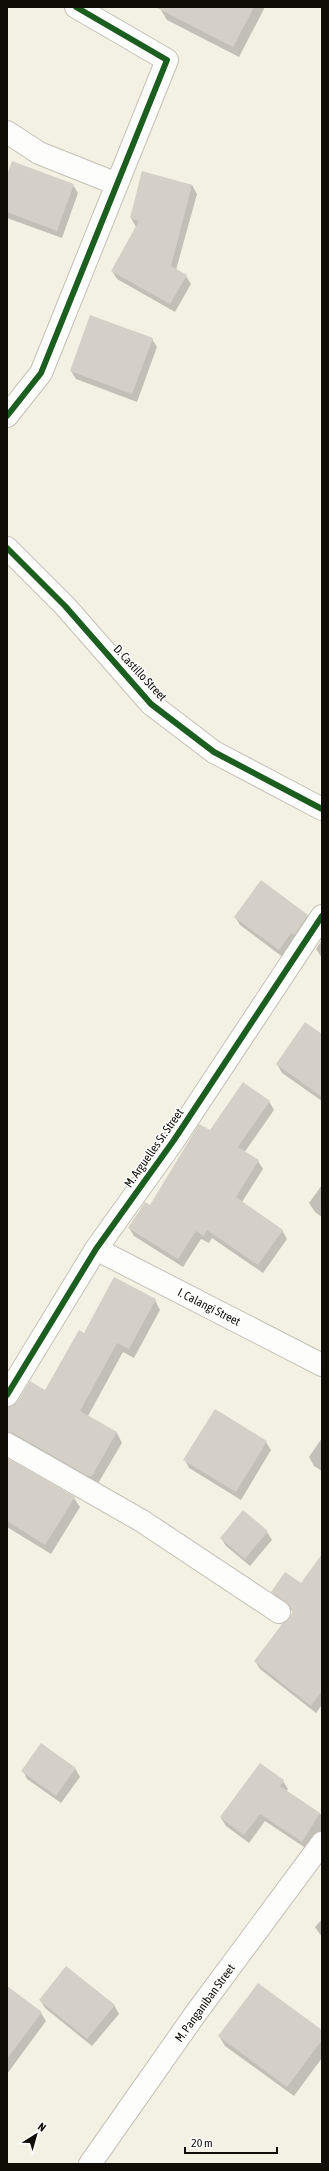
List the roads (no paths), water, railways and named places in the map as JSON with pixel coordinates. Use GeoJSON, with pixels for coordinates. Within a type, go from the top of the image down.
{"type":"FeatureCollection","features":[{"type":"Feature","properties":{"kind":"street"},"geometry":{"type":"LineString","coordinates":[[7,416],[41,373],[167,60],[76,7]]}},
{"type":"Feature","properties":{"kind":"street"},"geometry":{"type":"LineString","coordinates":[[7,132],[39,153],[117,184]]}},
{"type":"Feature","properties":{"kind":"street","name":"D. Castillo Street"},"geometry":{"type":"LineString","coordinates":[[7,548],[65,606],[151,704],[214,752],[322,809]]}},
{"type":"Feature","properties":{"kind":"street","name":"M. Arguelles Sr. Street"},"geometry":{"type":"LineString","coordinates":[[7,1395],[96,1249],[174,1140],[322,916]]}},
{"type":"Feature","properties":{"kind":"street","name":"I. Calangi Street"},"geometry":{"type":"LineString","coordinates":[[96,1249],[322,1365]]}},
{"type":"Feature","properties":{"kind":"street"},"geometry":{"type":"LineString","coordinates":[[7,1444],[142,1521],[278,1612]]}},
{"type":"Feature","properties":{"kind":"street","name":"M. Panganiban Street"},"geometry":{"type":"LineString","coordinates":[[90,2164],[192,2020],[322,1843]]}}]}
